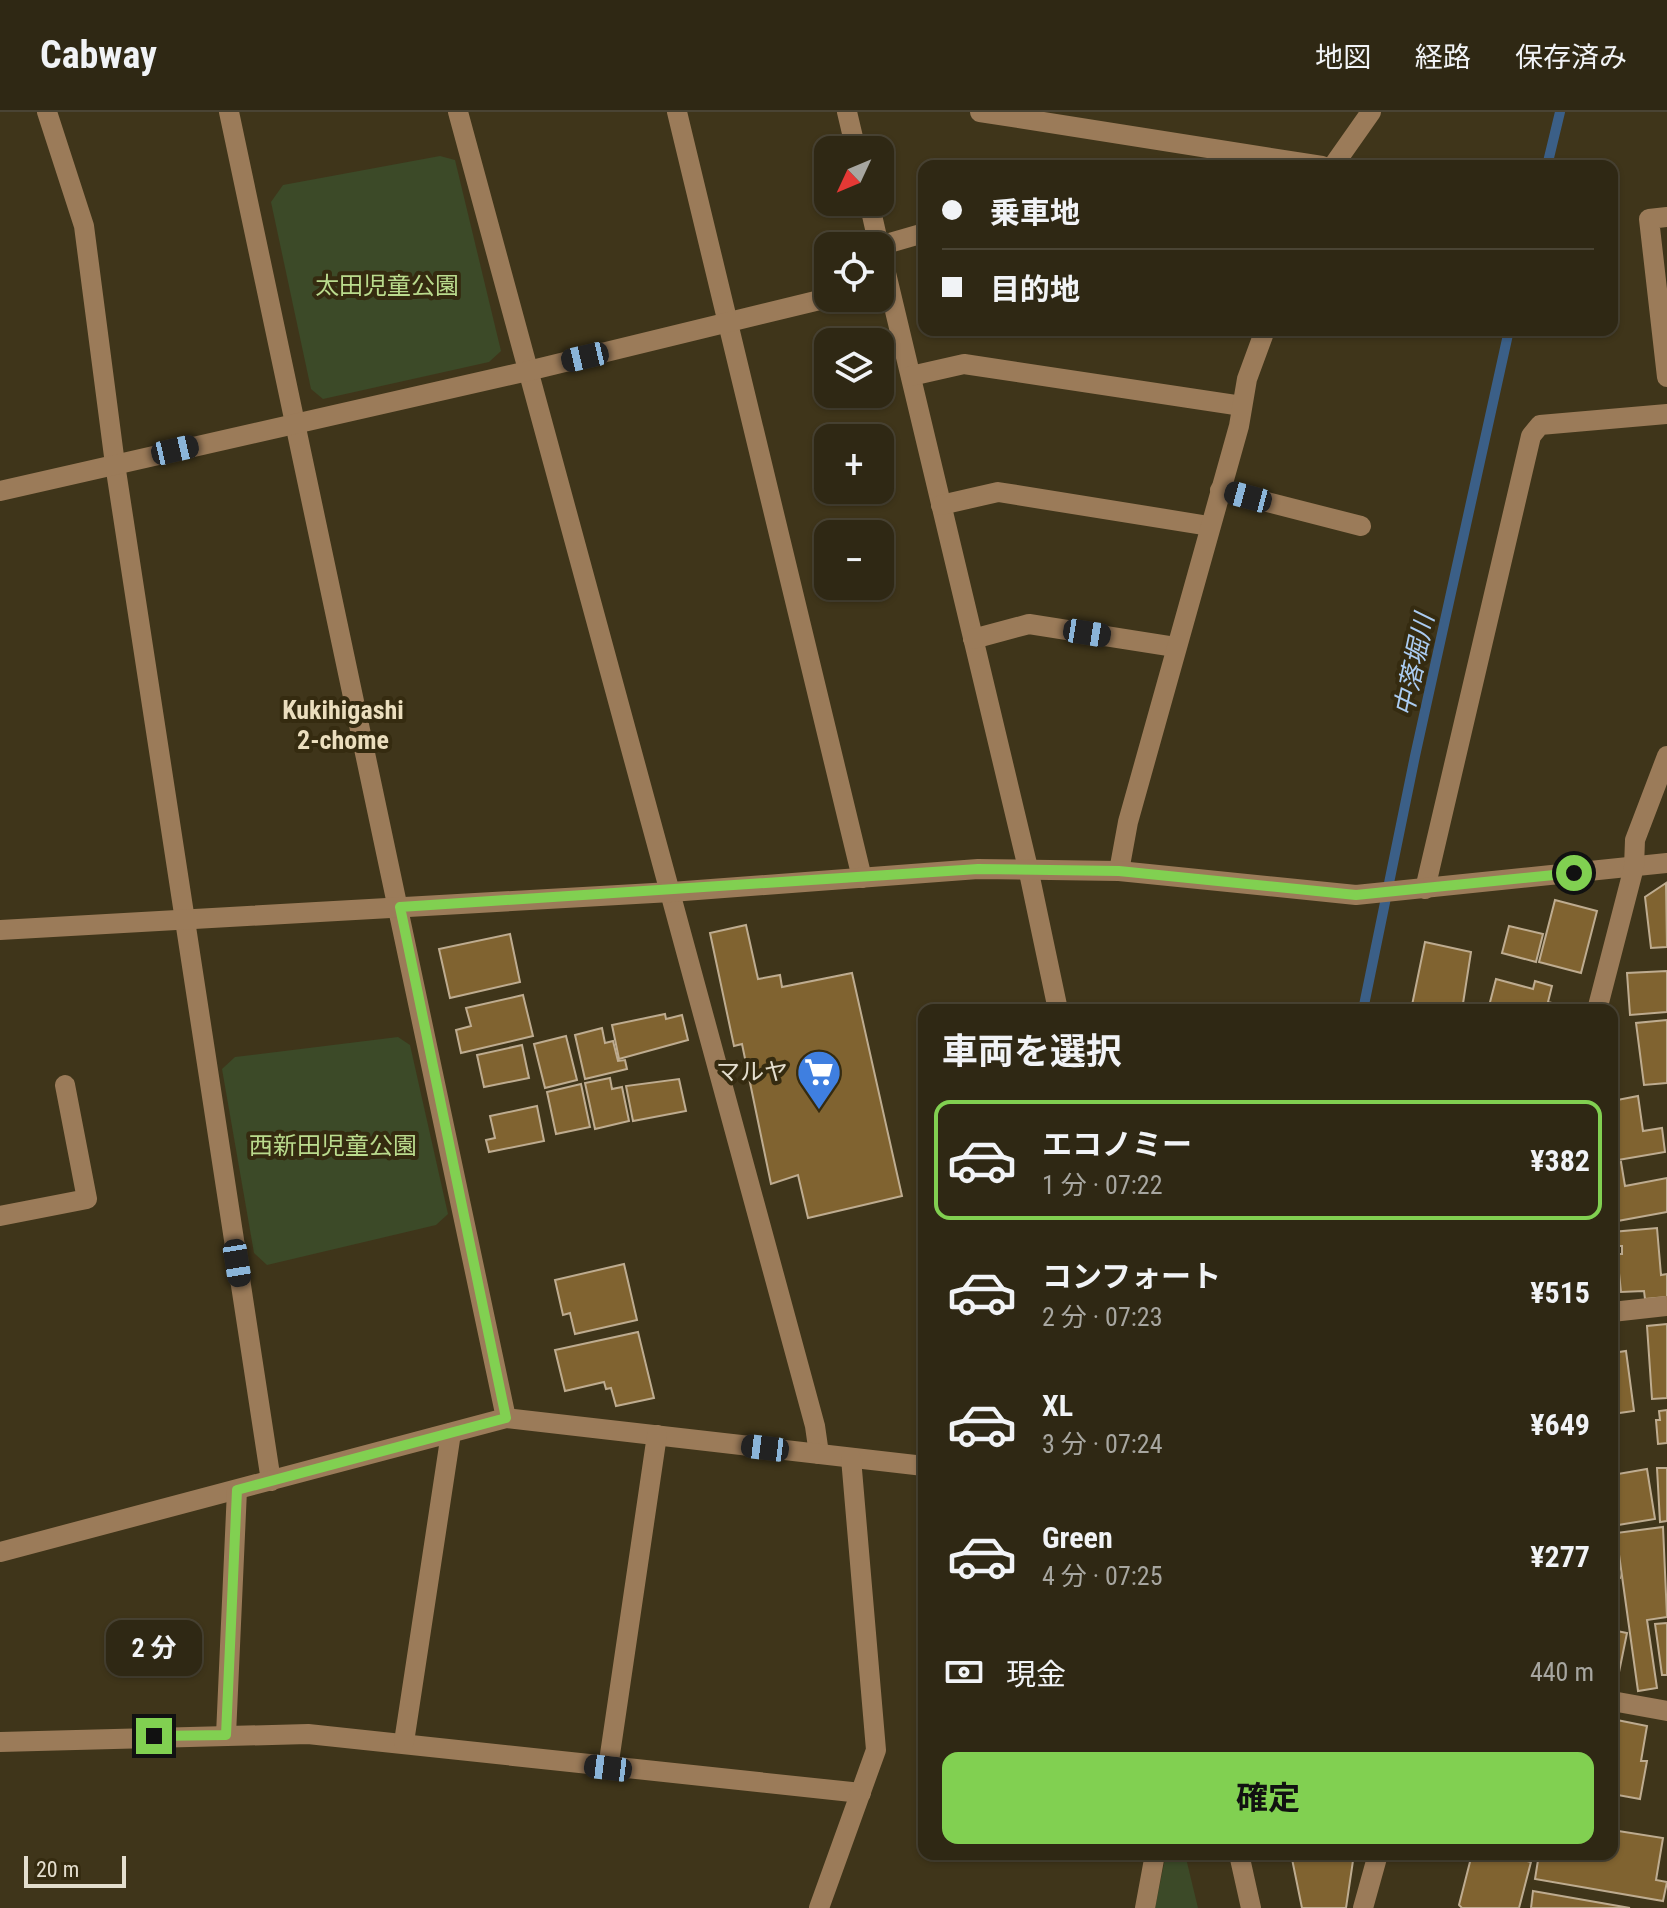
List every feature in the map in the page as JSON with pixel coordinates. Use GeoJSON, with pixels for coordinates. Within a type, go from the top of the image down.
{"type":"FeatureCollection","features":[{"type":"Feature","properties":{"kind":"street"},"geometry":{"type":"LineString","coordinates":[[47,112],[84,226],[115,464],[271,1481]]}},
{"type":"Feature","properties":{"kind":"street"},"geometry":{"type":"LineString","coordinates":[[229,112],[506,1418]]}},
{"type":"Feature","properties":{"kind":"street"},"geometry":{"type":"LineString","coordinates":[[458,112],[815,1426],[819,1454]]}},
{"type":"Feature","properties":{"kind":"street"},"geometry":{"type":"LineString","coordinates":[[677,112],[862,878]]}},
{"type":"Feature","properties":{"kind":"street"},"geometry":{"type":"LineString","coordinates":[[847,112],[853,136]]}},
{"type":"Feature","properties":{"kind":"street"},"geometry":{"type":"LineString","coordinates":[[980,112],[1284,160]]}},
{"type":"Feature","properties":{"kind":"street"},"geometry":{"type":"LineString","coordinates":[[1337,160],[1371,112]]}},
{"type":"Feature","properties":{"kind":"street"},"geometry":{"type":"LineString","coordinates":[[1667,217],[1649,219],[1667,377]]}},
{"type":"Feature","properties":{"kind":"street"},"geometry":{"type":"LineString","coordinates":[[894,243],[918,235]]}},
{"type":"Feature","properties":{"kind":"street"},"geometry":{"type":"LineString","coordinates":[[0,491],[528,371],[814,301]]}},
{"type":"Feature","properties":{"kind":"street"},"geometry":{"type":"LineString","coordinates":[[893,312],[911,376],[1028,868],[1057,1004]]}},
{"type":"Feature","properties":{"kind":"street"},"geometry":{"type":"LineString","coordinates":[[1119,871],[1128,822],[1175,647],[1263,336]]}},
{"type":"Feature","properties":{"kind":"street"},"geometry":{"type":"LineString","coordinates":[[911,376],[964,364],[1242,406]]}},
{"type":"Feature","properties":{"kind":"street"},"geometry":{"type":"LineString","coordinates":[[1420,890],[1531,436],[1540,425],[1667,414]]}},
{"type":"Feature","properties":{"kind":"street"},"geometry":{"type":"LineString","coordinates":[[1220,490],[1361,526]]}},
{"type":"Feature","properties":{"kind":"street"},"geometry":{"type":"LineString","coordinates":[[941,505],[998,492],[1209,526]]}},
{"type":"Feature","properties":{"kind":"street"},"geometry":{"type":"LineString","coordinates":[[973,639],[1029,624],[1175,647]]}},
{"type":"Feature","properties":{"kind":"street"},"geometry":{"type":"LineString","coordinates":[[1599,1004],[1634,867],[1635,840],[1667,756]]}},
{"type":"Feature","properties":{"kind":"street"},"geometry":{"type":"LineString","coordinates":[[0,930],[671,892],[1028,868],[1119,871],[1356,895],[1667,863]]}},
{"type":"Feature","properties":{"kind":"street"},"geometry":{"type":"LineString","coordinates":[[0,1216],[87,1199],[65,1085]]}},
{"type":"Feature","properties":{"kind":"street"},"geometry":{"type":"LineString","coordinates":[[1618,1311],[1667,1306]]}},
{"type":"Feature","properties":{"kind":"street"},"geometry":{"type":"LineString","coordinates":[[0,1552],[506,1418],[918,1465]]}},
{"type":"Feature","properties":{"kind":"street"},"geometry":{"type":"LineString","coordinates":[[404,1742],[451,1433]]}},
{"type":"Feature","properties":{"kind":"street"},"geometry":{"type":"LineString","coordinates":[[608,1768],[657,1435]]}},
{"type":"Feature","properties":{"kind":"street"},"geometry":{"type":"LineString","coordinates":[[819,1908],[876,1750],[851,1458]]}},
{"type":"Feature","properties":{"kind":"street"},"geometry":{"type":"LineString","coordinates":[[226,1735],[237,1490]]}},
{"type":"Feature","properties":{"kind":"street"},"geometry":{"type":"LineString","coordinates":[[1618,1702],[1667,1711]]}},
{"type":"Feature","properties":{"kind":"street"},"geometry":{"type":"LineString","coordinates":[[0,1742],[308,1734],[861,1793]]}},
{"type":"Feature","properties":{"kind":"street"},"geometry":{"type":"LineString","coordinates":[[1145,1908],[1154,1860]]}},
{"type":"Feature","properties":{"kind":"street"},"geometry":{"type":"LineString","coordinates":[[1240,1860],[1251,1908]]}},
{"type":"Feature","properties":{"kind":"street"},"geometry":{"type":"LineString","coordinates":[[1363,1908],[1376,1860]]}},
{"type":"Feature","properties":{"kind":"green space","name":"太田児童公園"},"geometry":{"type":"Polygon","coordinates":[[[440,156],[455,160],[501,351],[489,362],[323,399],[311,389],[271,202],[283,185],[440,156]]]}},
{"type":"Feature","properties":{"kind":"green space","name":"西新田児童公園"},"geometry":{"type":"Polygon","coordinates":[[[398,1037],[410,1045],[448,1214],[436,1225],[267,1265],[254,1253],[222,1069],[235,1057],[398,1037]]]}},
{"type":"Feature","properties":{"kind":"green space"},"geometry":{"type":"Polygon","coordinates":[[[1165,1860],[1186,1860],[1198,1908],[1155,1908],[1165,1860]]]}},
{"type":"Feature","properties":{"kind":"building"},"geometry":{"type":"Polygon","coordinates":[[[1666,883],[1667,947],[1651,948],[1645,897],[1666,883]]]}},
{"type":"Feature","properties":{"kind":"building"},"geometry":{"type":"Polygon","coordinates":[[[1555,900],[1597,911],[1581,973],[1539,962],[1555,900]]]}},
{"type":"Feature","properties":{"kind":"building","name":"マルヤ"},"geometry":{"type":"Polygon","coordinates":[[[746,925],[758,979],[780,975],[782,987],[852,973],[902,1196],[808,1218],[798,1175],[771,1184],[742,1044],[734,1046],[710,933],[746,925]]]}},
{"type":"Feature","properties":{"kind":"building"},"geometry":{"type":"Polygon","coordinates":[[[1509,926],[1543,934],[1536,962],[1502,953],[1509,926]]]}},
{"type":"Feature","properties":{"kind":"building"},"geometry":{"type":"Polygon","coordinates":[[[510,934],[520,982],[450,998],[439,949],[510,934]]]}},
{"type":"Feature","properties":{"kind":"building"},"geometry":{"type":"Polygon","coordinates":[[[1425,942],[1471,952],[1463,1004],[1412,1004],[1425,942]]]}},
{"type":"Feature","properties":{"kind":"building"},"geometry":{"type":"Polygon","coordinates":[[[1667,971],[1667,1012],[1630,1015],[1627,973],[1667,971]]]}},
{"type":"Feature","properties":{"kind":"building"},"geometry":{"type":"Polygon","coordinates":[[[1496,979],[1533,989],[1535,981],[1552,986],[1548,1002],[1556,1004],[1490,1004],[1496,979]]]}},
{"type":"Feature","properties":{"kind":"building"},"geometry":{"type":"Polygon","coordinates":[[[523,995],[533,1036],[461,1053],[456,1030],[471,1026],[466,1008],[523,995]]]}},
{"type":"Feature","properties":{"kind":"building"},"geometry":{"type":"Polygon","coordinates":[[[665,1014],[666,1019],[682,1015],[688,1040],[619,1059],[612,1025],[665,1014]]]}},
{"type":"Feature","properties":{"kind":"building"},"geometry":{"type":"Polygon","coordinates":[[[1667,1020],[1667,1083],[1644,1085],[1636,1023],[1667,1020]]]}},
{"type":"Feature","properties":{"kind":"building"},"geometry":{"type":"Polygon","coordinates":[[[602,1028],[605,1043],[613,1041],[618,1061],[625,1060],[627,1069],[585,1079],[575,1035],[602,1028]]]}},
{"type":"Feature","properties":{"kind":"building"},"geometry":{"type":"Polygon","coordinates":[[[566,1036],[577,1080],[545,1088],[534,1044],[566,1036]]]}},
{"type":"Feature","properties":{"kind":"building"},"geometry":{"type":"Polygon","coordinates":[[[522,1045],[529,1078],[484,1087],[477,1055],[522,1045]]]}},
{"type":"Feature","properties":{"kind":"building"},"geometry":{"type":"Polygon","coordinates":[[[610,1078],[612,1089],[622,1087],[629,1121],[595,1129],[585,1083],[610,1078]]]}},
{"type":"Feature","properties":{"kind":"building"},"geometry":{"type":"Polygon","coordinates":[[[679,1079],[686,1111],[633,1121],[626,1086],[679,1079]]]}},
{"type":"Feature","properties":{"kind":"building"},"geometry":{"type":"Polygon","coordinates":[[[581,1084],[590,1127],[556,1134],[547,1092],[581,1084]]]}},
{"type":"Feature","properties":{"kind":"building"},"geometry":{"type":"Polygon","coordinates":[[[1638,1096],[1643,1131],[1662,1128],[1665,1152],[1618,1160],[1618,1100],[1638,1096]]]}},
{"type":"Feature","properties":{"kind":"building"},"geometry":{"type":"Polygon","coordinates":[[[537,1106],[544,1141],[489,1152],[486,1140],[495,1138],[490,1116],[537,1106]]]}},
{"type":"Feature","properties":{"kind":"building"},"geometry":{"type":"Polygon","coordinates":[[[1621,1162],[1625,1186],[1667,1178],[1667,1212],[1618,1221],[1618,1163],[1621,1162]]]}},
{"type":"Feature","properties":{"kind":"building"},"geometry":{"type":"Polygon","coordinates":[[[1657,1228],[1661,1275],[1667,1274],[1667,1297],[1645,1299],[1644,1291],[1621,1292],[1618,1254],[1622,1254],[1622,1246],[1618,1246],[1618,1231],[1657,1228]]]}},
{"type":"Feature","properties":{"kind":"building"},"geometry":{"type":"Polygon","coordinates":[[[624,1264],[637,1320],[575,1334],[570,1313],[563,1315],[555,1280],[624,1264]]]}},
{"type":"Feature","properties":{"kind":"building"},"geometry":{"type":"Polygon","coordinates":[[[1667,1324],[1667,1398],[1652,1399],[1647,1326],[1667,1324]]]}},
{"type":"Feature","properties":{"kind":"building"},"geometry":{"type":"Polygon","coordinates":[[[638,1332],[654,1398],[616,1406],[611,1388],[606,1389],[604,1382],[565,1391],[555,1350],[638,1332]]]}},
{"type":"Feature","properties":{"kind":"building"},"geometry":{"type":"Polygon","coordinates":[[[1626,1351],[1634,1411],[1618,1413],[1618,1352],[1626,1351]]]}},
{"type":"Feature","properties":{"kind":"building"},"geometry":{"type":"Polygon","coordinates":[[[1667,1410],[1667,1443],[1658,1444],[1656,1420],[1660,1420],[1659,1411],[1667,1410]]]}},
{"type":"Feature","properties":{"kind":"building"},"geometry":{"type":"Polygon","coordinates":[[[1657,1468],[1667,1468],[1667,1521],[1660,1522],[1657,1468]]]}},
{"type":"Feature","properties":{"kind":"building"},"geometry":{"type":"Polygon","coordinates":[[[1647,1469],[1655,1519],[1618,1525],[1618,1474],[1647,1469]]]}},
{"type":"Feature","properties":{"kind":"building"},"geometry":{"type":"Polygon","coordinates":[[[1663,1527],[1667,1617],[1647,1620],[1657,1688],[1638,1691],[1618,1533],[1663,1527]]]}},
{"type":"Feature","properties":{"kind":"building"},"geometry":{"type":"Polygon","coordinates":[[[1667,1623],[1667,1675],[1662,1675],[1655,1624],[1667,1623]]]}},
{"type":"Feature","properties":{"kind":"building"},"geometry":{"type":"Polygon","coordinates":[[[1618,1631],[1627,1633],[1618,1677],[1618,1631]]]}},
{"type":"Feature","properties":{"kind":"building"},"geometry":{"type":"Polygon","coordinates":[[[1618,1720],[1647,1726],[1641,1761],[1647,1761],[1640,1799],[1618,1795],[1618,1720]]]}},
{"type":"Feature","properties":{"kind":"building"},"geometry":{"type":"Polygon","coordinates":[[[1618,1831],[1663,1838],[1656,1880],[1667,1882],[1663,1901],[1535,1879],[1538,1860],[1618,1860],[1618,1831]]]}},
{"type":"Feature","properties":{"kind":"building"},"geometry":{"type":"Polygon","coordinates":[[[1292,1860],[1353,1860],[1346,1908],[1302,1908],[1292,1860]]]}},
{"type":"Feature","properties":{"kind":"building"},"geometry":{"type":"Polygon","coordinates":[[[1470,1860],[1531,1862],[1519,1908],[1462,1908],[1459,1905],[1470,1860]]]}},
{"type":"Feature","properties":{"kind":"building"},"geometry":{"type":"Polygon","coordinates":[[[1533,1891],[1630,1908],[1531,1908],[1533,1891]]]}},
{"type":"Feature","properties":{"kind":"waterway","name":"中落堀川"},"geometry":{"type":"LineString","coordinates":[[1548,160],[1560,112]]}},
{"type":"Feature","properties":{"kind":"waterway","name":"中落堀川"},"geometry":{"type":"LineString","coordinates":[[1364,1004],[1415,756],[1508,336]]}},
{"type":"Feature","properties":{"kind":"place","name":"マルヤ"},"geometry":{"type":"Point","coordinates":[819,1111]}},
{"type":"Feature","properties":{"kind":"district","name":"Kukihigashi 2-chome"},"geometry":{"type":"Point","coordinates":[343,725]}},
{"type":"Feature","properties":{"kind":"route"},"geometry":{"type":"LineString","coordinates":[[154,1736],[226,1735],[237,1490],[506,1418],[400,907],[671,892],[978,869],[1119,871],[1356,895],[1574,873]]}}]}
